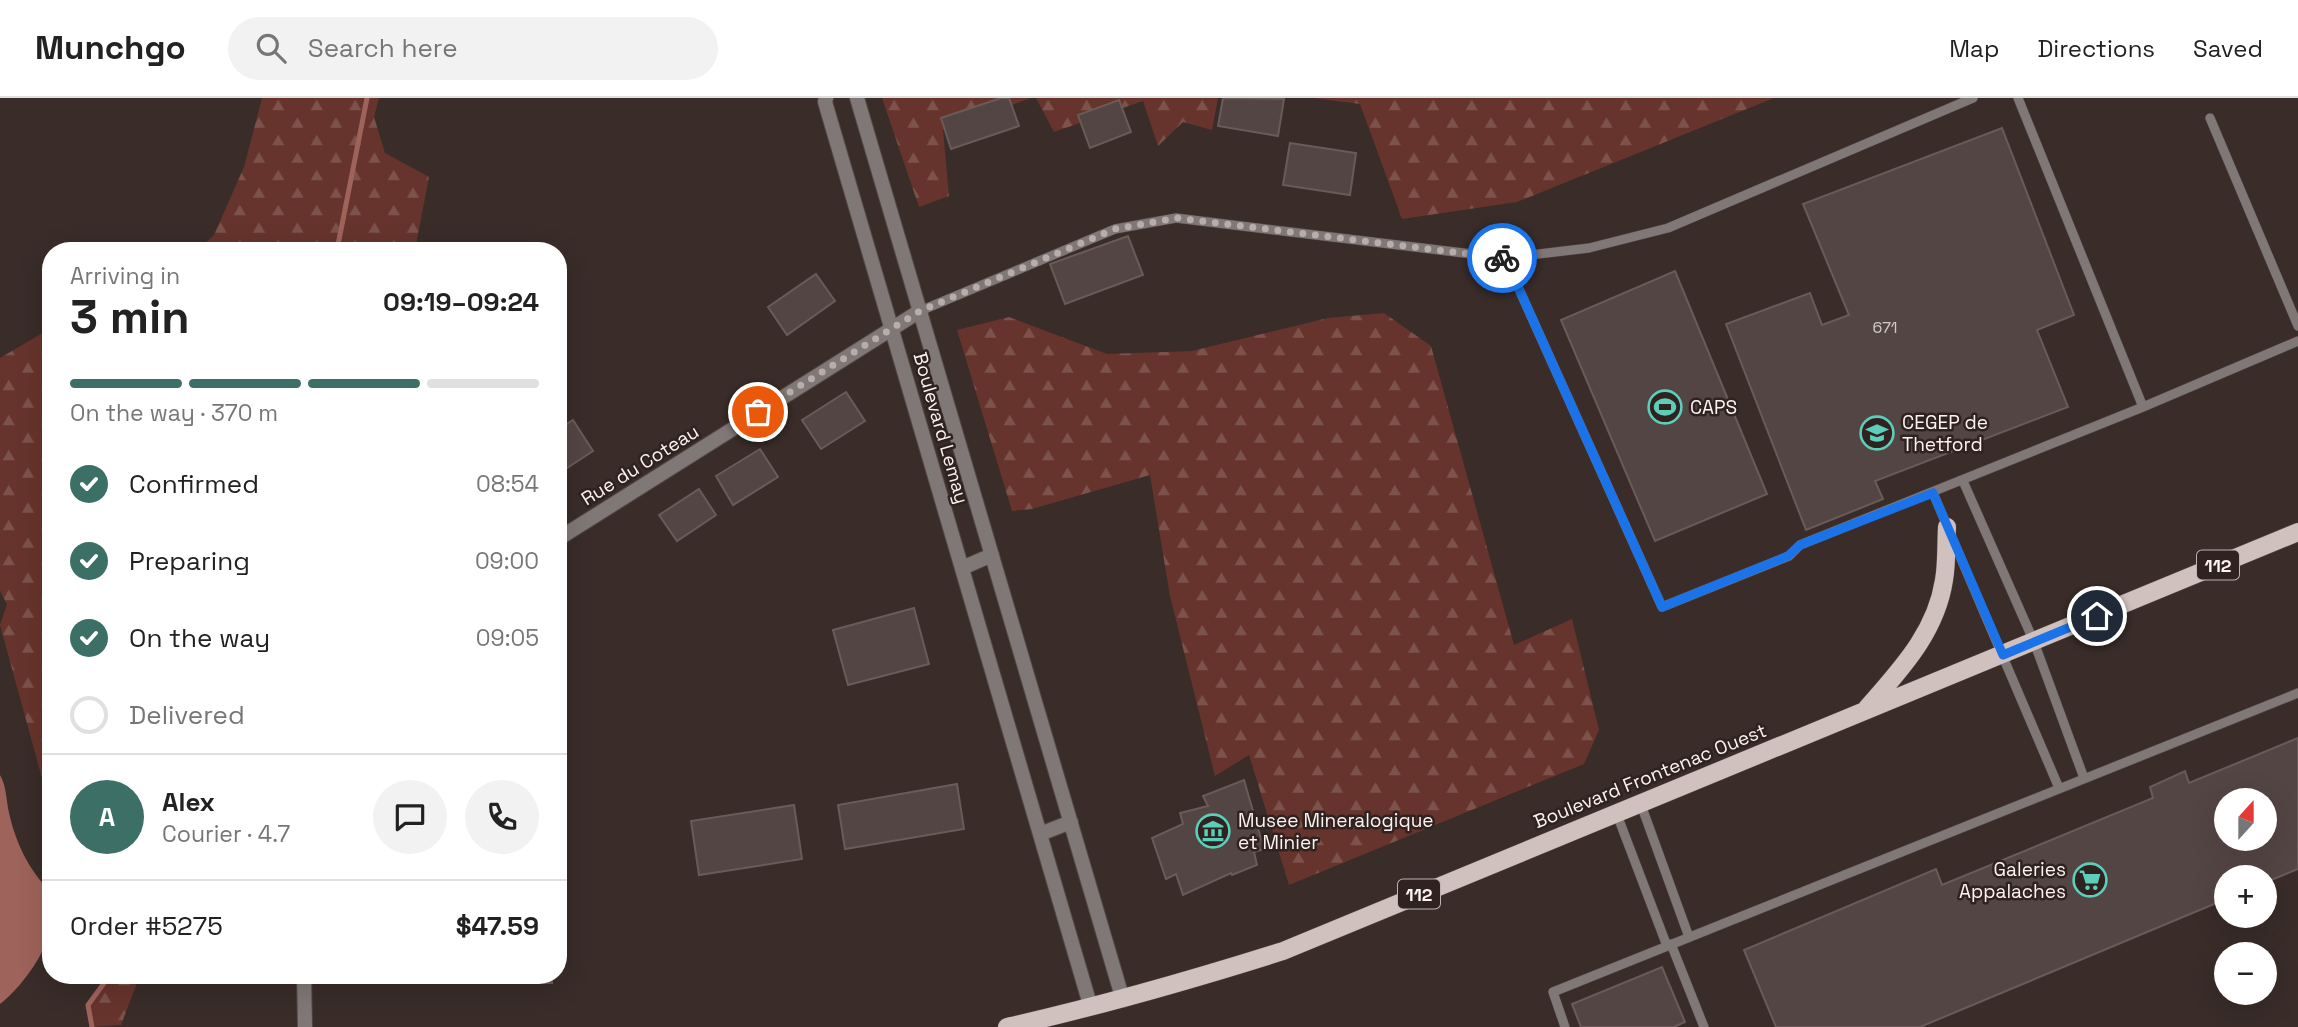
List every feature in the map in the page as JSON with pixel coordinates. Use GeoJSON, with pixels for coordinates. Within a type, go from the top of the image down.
{"type":"FeatureCollection","features":[{"type":"Feature","properties":{"kind":"main road"},"geometry":{"type":"LineString","coordinates":[[1865,711],[1914,652],[1935,615],[1944,581],[1947,527]]}},
{"type":"Feature","properties":{"kind":"main road","name":"Boulevard Frontenac Ouest"},"geometry":{"type":"LineString","coordinates":[[1007,1027],[1124,999],[1283,951],[2298,532]]}},
{"type":"Feature","properties":{"kind":"street","name":"Boulevard Lemay"},"geometry":{"type":"LineString","coordinates":[[826,98],[1091,1008]]}},
{"type":"Feature","properties":{"kind":"street","name":"Boulevard Lemay"},"geometry":{"type":"LineString","coordinates":[[857,98],[1124,999]]}},
{"type":"Feature","properties":{"kind":"street","name":"Rue du Coteau"},"geometry":{"type":"LineString","coordinates":[[567,533],[920,311]]}},
{"type":"Feature","properties":{"kind":"street"},"geometry":{"type":"LineString","coordinates":[[962,568],[992,555]]}},
{"type":"Feature","properties":{"kind":"street"},"geometry":{"type":"LineString","coordinates":[[1040,834],[1071,822]]}},
{"type":"Feature","properties":{"kind":"street"},"geometry":{"type":"LineString","coordinates":[[304,984],[304,1027]]}},
{"type":"Feature","properties":{"kind":"lane"},"geometry":{"type":"LineString","coordinates":[[920,311],[1115,229],[1177,218],[1505,258],[1589,248],[1668,228],[1973,98]]}},
{"type":"Feature","properties":{"kind":"lane"},"geometry":{"type":"LineString","coordinates":[[2018,98],[2143,407]]}},
{"type":"Feature","properties":{"kind":"lane"},"geometry":{"type":"LineString","coordinates":[[2210,118],[2298,326]]}},
{"type":"Feature","properties":{"kind":"lane"},"geometry":{"type":"LineString","coordinates":[[1505,258],[1662,607],[1788,556],[1800,545],[1963,481],[2298,341]]}},
{"type":"Feature","properties":{"kind":"lane"},"geometry":{"type":"LineString","coordinates":[[1963,481],[2034,642],[2084,778]]}},
{"type":"Feature","properties":{"kind":"lane"},"geometry":{"type":"LineString","coordinates":[[1933,493],[2059,788]]}},
{"type":"Feature","properties":{"kind":"lane"},"geometry":{"type":"LineString","coordinates":[[1565,1027],[1553,992],[2298,693]]}},
{"type":"Feature","properties":{"kind":"lane"},"geometry":{"type":"LineString","coordinates":[[1640,802],[1689,937]]}},
{"type":"Feature","properties":{"kind":"lane"},"geometry":{"type":"LineString","coordinates":[[1616,812],[1704,1027]]}},
{"type":"Feature","properties":{"kind":"green space"},"geometry":{"type":"Polygon","coordinates":[[[262,98],[379,98],[374,117],[385,153],[429,177],[417,242],[207,242],[214,235],[244,167],[262,98]]]}},
{"type":"Feature","properties":{"kind":"green space"},"geometry":{"type":"Polygon","coordinates":[[[882,98],[1031,98],[943,130],[949,196],[919,207],[882,98]]]}},
{"type":"Feature","properties":{"kind":"green space"},"geometry":{"type":"Polygon","coordinates":[[[1036,98],[1218,98],[1212,130],[1183,122],[1158,146],[1143,101],[1054,132],[1036,98]]]}},
{"type":"Feature","properties":{"kind":"green space"},"geometry":{"type":"Polygon","coordinates":[[[1313,98],[1774,98],[1517,202],[1402,219],[1360,104],[1313,98]]]}},
{"type":"Feature","properties":{"kind":"green space"},"geometry":{"type":"Polygon","coordinates":[[[1384,313],[1431,346],[1514,645],[1572,619],[1599,730],[1584,764],[1289,885],[1249,755],[1215,776],[1170,596],[1150,475],[1032,509],[1012,511],[957,330],[1009,317],[1107,354],[1192,351],[1328,318],[1384,313]]]}},
{"type":"Feature","properties":{"kind":"green space"},"geometry":{"type":"Polygon","coordinates":[[[42,333],[42,778],[0,625],[7,604],[0,591],[0,358],[42,333]]]}},
{"type":"Feature","properties":{"kind":"green space"},"geometry":{"type":"Polygon","coordinates":[[[103,984],[137,984],[121,1025],[92,1027],[88,1005],[103,984]]]}},
{"type":"Feature","properties":{"kind":"shaded area"},"geometry":{"type":"Polygon","coordinates":[[[0,775],[18,842],[42,882],[42,950],[23,981],[0,1004],[0,775]]]}},
{"type":"Feature","properties":{"kind":"building"},"geometry":{"type":"Polygon","coordinates":[[[1001,98],[1009,98],[1019,126],[951,149],[941,118],[1001,98]]]}},
{"type":"Feature","properties":{"kind":"building"},"geometry":{"type":"Polygon","coordinates":[[[1223,98],[1284,99],[1278,136],[1218,126],[1223,98]]]}},
{"type":"Feature","properties":{"kind":"building"},"geometry":{"type":"Polygon","coordinates":[[[1119,100],[1131,132],[1090,148],[1078,115],[1119,100]]]}},
{"type":"Feature","properties":{"kind":"building","name":"CEGEP de Thetford"},"geometry":{"type":"Polygon","coordinates":[[[2002,128],[2074,315],[2037,330],[2068,407],[1875,481],[1883,499],[1806,530],[1726,324],[1810,293],[1822,325],[1849,315],[1803,204],[2002,128]]]}},
{"type":"Feature","properties":{"kind":"building"},"geometry":{"type":"Polygon","coordinates":[[[1290,143],[1356,153],[1350,195],[1283,185],[1290,143]]]}},
{"type":"Feature","properties":{"kind":"building"},"geometry":{"type":"Polygon","coordinates":[[[1128,236],[1143,275],[1065,304],[1050,264],[1128,236]]]}},
{"type":"Feature","properties":{"kind":"building","name":"CAPS"},"geometry":{"type":"Polygon","coordinates":[[[1675,271],[1767,494],[1655,541],[1561,320],[1675,271]]]}},
{"type":"Feature","properties":{"kind":"building"},"geometry":{"type":"Polygon","coordinates":[[[816,274],[835,301],[787,335],[768,307],[816,274]]]}},
{"type":"Feature","properties":{"kind":"building"},"geometry":{"type":"Polygon","coordinates":[[[846,392],[865,421],[821,449],[802,420],[846,392]]]}},
{"type":"Feature","properties":{"kind":"building"},"geometry":{"type":"Polygon","coordinates":[[[573,420],[593,451],[567,468],[567,424],[573,420]]]}},
{"type":"Feature","properties":{"kind":"building"},"geometry":{"type":"Polygon","coordinates":[[[760,449],[778,477],[733,505],[716,476],[760,449]]]}},
{"type":"Feature","properties":{"kind":"building"},"geometry":{"type":"Polygon","coordinates":[[[699,489],[716,515],[677,541],[659,515],[699,489]]]}},
{"type":"Feature","properties":{"kind":"building"},"geometry":{"type":"Polygon","coordinates":[[[914,608],[929,664],[848,685],[833,630],[914,608]]]}},
{"type":"Feature","properties":{"kind":"building","name":"Galeries Appalaches"},"geometry":{"type":"Polygon","coordinates":[[[2298,738],[2298,869],[2277,878],[2277,865],[2214,865],[2214,904],[1920,1027],[1776,1027],[1744,950],[1936,869],[1942,885],[2153,798],[2150,787],[2185,771],[2189,783],[2298,738]]]}},
{"type":"Feature","properties":{"kind":"building","name":"Musee Mineralogique et Minier"},"geometry":{"type":"Polygon","coordinates":[[[1244,780],[1264,849],[1254,852],[1257,865],[1232,875],[1231,873],[1183,895],[1176,874],[1166,879],[1152,838],[1183,824],[1180,813],[1208,806],[1203,796],[1244,780]]]}},
{"type":"Feature","properties":{"kind":"building"},"geometry":{"type":"Polygon","coordinates":[[[957,784],[964,829],[845,849],[838,805],[957,784]]]}},
{"type":"Feature","properties":{"kind":"building"},"geometry":{"type":"Polygon","coordinates":[[[794,805],[802,859],[699,875],[691,821],[794,805]]]}},
{"type":"Feature","properties":{"kind":"building"},"geometry":{"type":"Polygon","coordinates":[[[1662,967],[1685,1022],[1674,1027],[1581,1027],[1572,1004],[1662,967]]]}},
{"type":"Feature","properties":{"kind":"waterway"},"geometry":{"type":"LineString","coordinates":[[339,242],[367,98]]}},
{"type":"Feature","properties":{"kind":"waterway"},"geometry":{"type":"LineString","coordinates":[[92,1027],[88,1005],[103,984]]}},
{"type":"Feature","properties":{"kind":"way so far"},"geometry":{"type":"LineString","coordinates":[[758,412],[920,311],[1115,229],[1177,218],[1502,258]]}},
{"type":"Feature","properties":{"kind":"place","name":"CAPS"},"geometry":{"type":"Point","coordinates":[1665,407]}},
{"type":"Feature","properties":{"kind":"place","name":"CEGEP de Thetford"},"geometry":{"type":"Point","coordinates":[1877,433]}},
{"type":"Feature","properties":{"kind":"place","name":"Musee Mineralogique et Minier"},"geometry":{"type":"Point","coordinates":[1213,831]}},
{"type":"Feature","properties":{"kind":"place","name":"Galeries Appalaches"},"geometry":{"type":"Point","coordinates":[2090,880]}},
{"type":"Feature","properties":{"kind":"route"},"geometry":{"type":"LineString","coordinates":[[1502,258],[1505,258],[1662,607],[1788,556],[1800,545],[1933,493],[2003,655],[2097,616]]}}]}
